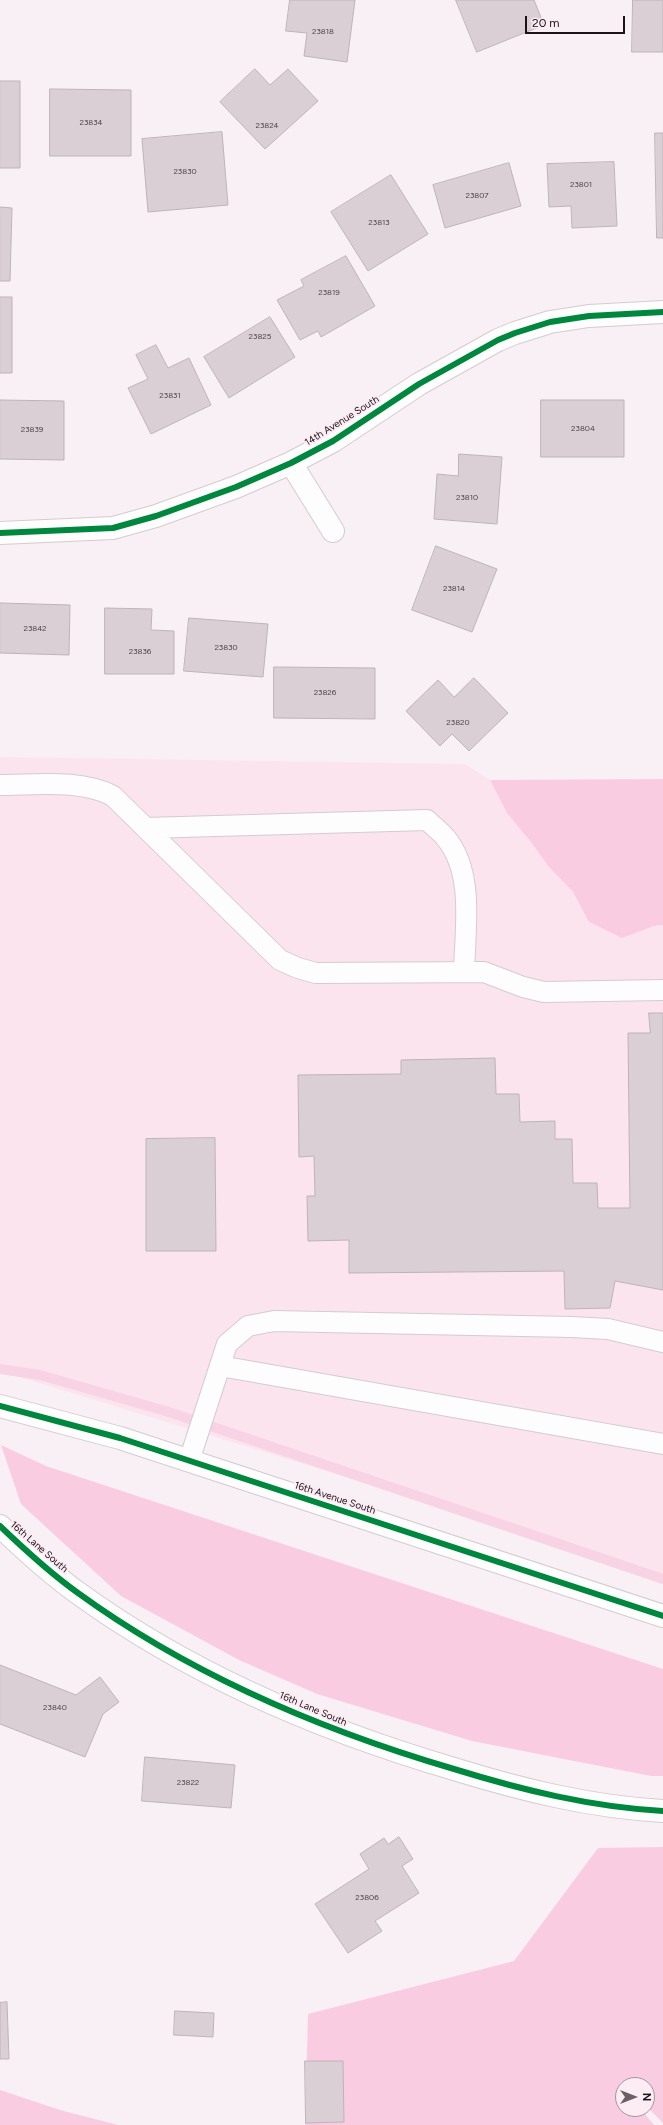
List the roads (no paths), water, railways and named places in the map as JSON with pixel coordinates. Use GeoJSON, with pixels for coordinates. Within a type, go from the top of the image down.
{"type":"FeatureCollection","features":[{"type":"Feature","properties":{"kind":"street","name":"14th Avenue South"},"geometry":{"type":"LineString","coordinates":[[0,533],[113,528],[156,516],[236,487],[291,463],[333,440],[419,384],[498,340],[515,333],[550,322],[589,316],[663,312]]}},
{"type":"Feature","properties":{"kind":"street"},"geometry":{"type":"LineString","coordinates":[[291,463],[333,531]]}},
{"type":"Feature","properties":{"kind":"street","name":"16th Avenue South"},"geometry":{"type":"LineString","coordinates":[[0,1406],[120,1438],[663,1616]]}},
{"type":"Feature","properties":{"kind":"street","name":"16th Lane South"},"geometry":{"type":"LineString","coordinates":[[0,1526],[38,1562],[117,1620],[230,1684],[297,1714],[362,1740],[504,1784],[610,1806],[663,1811]]}},
{"type":"Feature","properties":{"kind":"lane"},"geometry":{"type":"LineString","coordinates":[[0,785],[85,786],[102,790],[113,796],[280,960],[298,968],[316,973],[484,972],[523,987],[544,992],[663,990]]}},
{"type":"Feature","properties":{"kind":"lane"},"geometry":{"type":"LineString","coordinates":[[146,828],[426,820],[445,837],[458,858],[466,886],[464,972]]}},
{"type":"Feature","properties":{"kind":"lane"},"geometry":{"type":"LineString","coordinates":[[189,1461],[227,1344],[248,1326],[274,1321],[572,1327],[608,1329],[663,1342]]}},
{"type":"Feature","properties":{"kind":"lane"},"geometry":{"type":"LineString","coordinates":[[220,1366],[663,1444]]}},
{"type":"Feature","properties":{"kind":"waterway"},"geometry":{"type":"LineString","coordinates":[[0,1369],[40,1375],[169,1412],[663,1579]]}}]}
